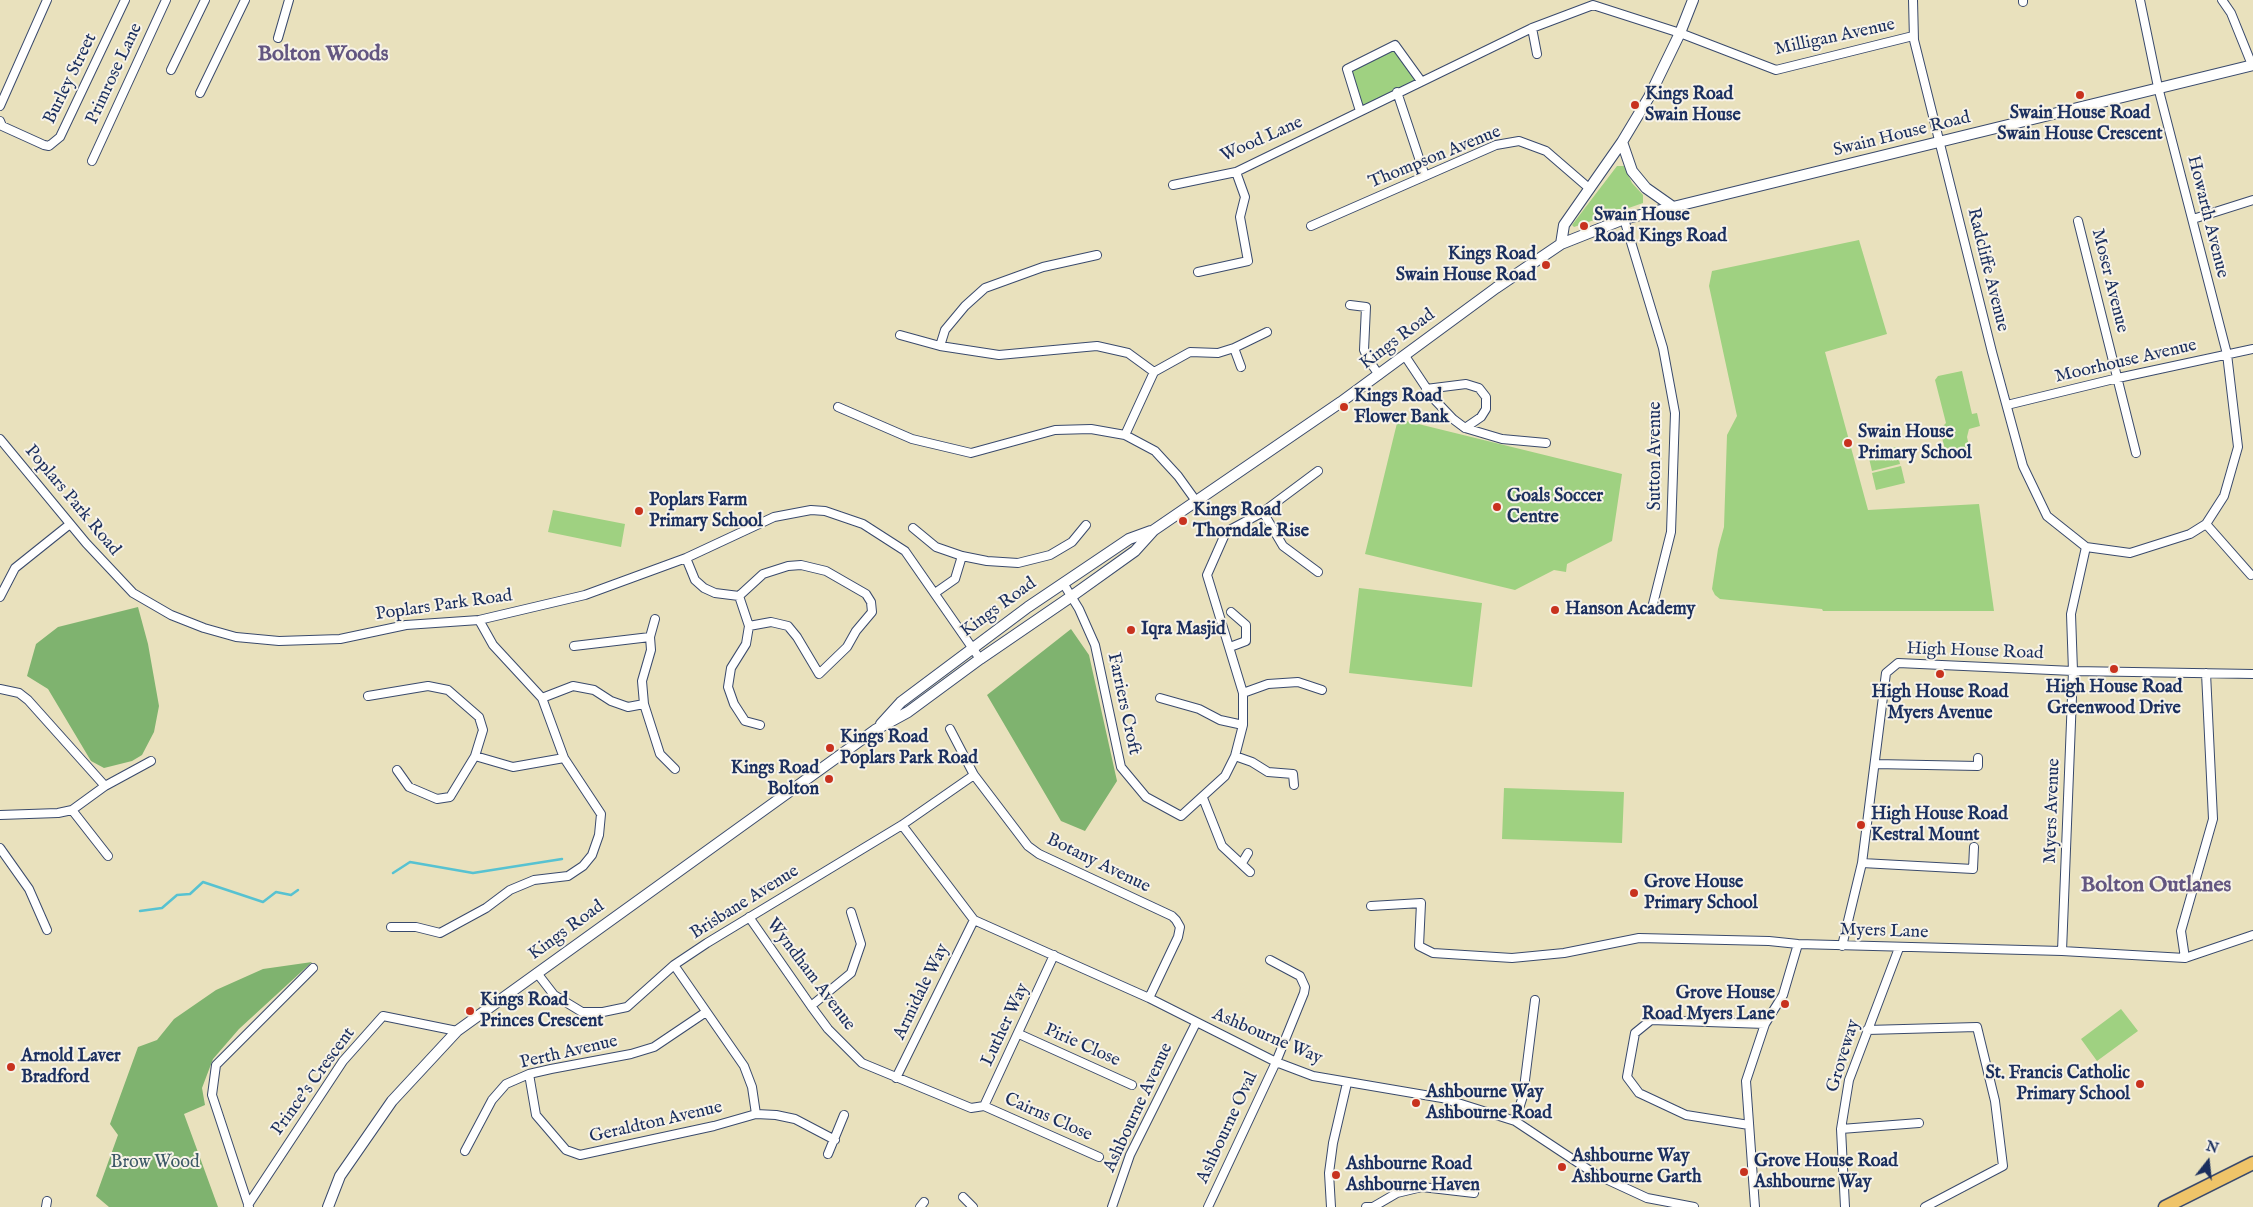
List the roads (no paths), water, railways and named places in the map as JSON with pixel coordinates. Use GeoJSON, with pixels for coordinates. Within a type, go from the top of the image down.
{"type":"FeatureCollection","features":[{"type":"Feature","properties":{"kind":"main road"},"geometry":{"type":"LineString","coordinates":[[2164,1207],[2186,1203],[2253,1163]]}},
{"type":"Feature","properties":{"kind":"street"},"geometry":{"type":"LineString","coordinates":[[0,106],[47,0]]}},
{"type":"Feature","properties":{"kind":"street","name":"Burley Street"},"geometry":{"type":"LineString","coordinates":[[0,121],[2,126],[49,146],[60,137],[125,0]]}},
{"type":"Feature","properties":{"kind":"street","name":"Primrose Lane"},"geometry":{"type":"LineString","coordinates":[[92,161],[166,0]]}},
{"type":"Feature","properties":{"kind":"street"},"geometry":{"type":"LineString","coordinates":[[171,70],[204,0]]}},
{"type":"Feature","properties":{"kind":"street"},"geometry":{"type":"LineString","coordinates":[[200,93],[245,0]]}},
{"type":"Feature","properties":{"kind":"street"},"geometry":{"type":"LineString","coordinates":[[278,38],[289,0]]}},
{"type":"Feature","properties":{"kind":"street"},"geometry":{"type":"LineString","coordinates":[[1561,244],[1564,225],[1622,142],[1649,97],[1680,33],[1692,0]]}},
{"type":"Feature","properties":{"kind":"street","name":"Radcliffe Avenue"},"geometry":{"type":"LineString","coordinates":[[1913,0],[1913,36],[2023,466],[2047,516],[2086,548]]}},
{"type":"Feature","properties":{"kind":"street","name":"Howarth Avenue"},"geometry":{"type":"LineString","coordinates":[[2140,0],[2158,88],[2226,354],[2238,447],[2224,496],[2206,524]]}},
{"type":"Feature","properties":{"kind":"street"},"geometry":{"type":"LineString","coordinates":[[2222,0],[2231,13],[2253,65]]}},
{"type":"Feature","properties":{"kind":"street","name":"Wood Lane"},"geometry":{"type":"LineString","coordinates":[[1173,185],[1236,172],[1397,92],[1532,28],[1592,4],[1680,33]]}},
{"type":"Feature","properties":{"kind":"street"},"geometry":{"type":"LineString","coordinates":[[1532,28],[1537,54]]}},
{"type":"Feature","properties":{"kind":"street","name":"Milligan Avenue"},"geometry":{"type":"LineString","coordinates":[[1680,33],[1776,70],[1913,36]]}},
{"type":"Feature","properties":{"kind":"street"},"geometry":{"type":"LineString","coordinates":[[1360,111],[1347,68],[1395,45],[1421,81]]}},
{"type":"Feature","properties":{"kind":"street","name":"Swain House Road"},"geometry":{"type":"LineString","coordinates":[[1561,244],[1624,219],[2253,65]]}},
{"type":"Feature","properties":{"kind":"street"},"geometry":{"type":"LineString","coordinates":[[1397,92],[1425,176]]}},
{"type":"Feature","properties":{"kind":"street","name":"Thompson Avenue"},"geometry":{"type":"LineString","coordinates":[[1311,226],[1496,145],[1520,141],[1546,151],[1590,189]]}},
{"type":"Feature","properties":{"kind":"street"},"geometry":{"type":"LineString","coordinates":[[1622,142],[1632,171],[1646,188],[1673,207]]}},
{"type":"Feature","properties":{"kind":"street"},"geometry":{"type":"LineString","coordinates":[[1198,272],[1248,261],[1240,217],[1245,197],[1236,172]]}},
{"type":"Feature","properties":{"kind":"street"},"geometry":{"type":"LineString","coordinates":[[2193,219],[2253,200]]}},
{"type":"Feature","properties":{"kind":"street","name":"Sutton Avenue"},"geometry":{"type":"LineString","coordinates":[[1624,219],[1663,348],[1675,413],[1671,532],[1652,608]]}},
{"type":"Feature","properties":{"kind":"street","name":"Moser Avenue"},"geometry":{"type":"LineString","coordinates":[[2078,221],[2136,453]]}},
{"type":"Feature","properties":{"kind":"street","name":"Kings Road"},"geometry":{"type":"LineString","coordinates":[[328,1207],[340,1176],[392,1101],[457,1031],[875,730],[908,712],[980,658],[1135,551],[1154,530],[1379,375],[1496,288],[1561,244]]}},
{"type":"Feature","properties":{"kind":"street"},"geometry":{"type":"LineString","coordinates":[[940,346],[945,330],[965,306],[985,288],[1043,267],[1097,255]]}},
{"type":"Feature","properties":{"kind":"street"},"geometry":{"type":"LineString","coordinates":[[1350,305],[1366,307],[1364,350],[1379,375]]}},
{"type":"Feature","properties":{"kind":"street"},"geometry":{"type":"LineString","coordinates":[[1125,435],[1154,372],[1190,352],[1218,353],[1234,348],[1267,332]]}},
{"type":"Feature","properties":{"kind":"street"},"geometry":{"type":"LineString","coordinates":[[900,336],[940,346],[999,355],[1097,346],[1128,353],[1154,372]]}},
{"type":"Feature","properties":{"kind":"street"},"geometry":{"type":"LineString","coordinates":[[1234,348],[1241,367]]}},
{"type":"Feature","properties":{"kind":"street","name":"Moorhouse Avenue"},"geometry":{"type":"LineString","coordinates":[[2007,405],[2118,378],[2253,349]]}},
{"type":"Feature","properties":{"kind":"street"},"geometry":{"type":"LineString","coordinates":[[1405,356],[1426,389],[1453,420],[1465,428],[1502,439],[1546,443]]}},
{"type":"Feature","properties":{"kind":"street"},"geometry":{"type":"LineString","coordinates":[[1426,389],[1466,384],[1479,388],[1486,397],[1486,409],[1481,417],[1465,428]]}},
{"type":"Feature","properties":{"kind":"street"},"geometry":{"type":"LineString","coordinates":[[838,407],[912,439],[971,453],[1055,430],[1091,429],[1125,435],[1155,451],[1178,476],[1196,501]]}},
{"type":"Feature","properties":{"kind":"street","name":"Poplars Park Road"},"geometry":{"type":"LineString","coordinates":[[0,439],[70,524],[133,592],[172,615],[204,628],[236,637],[280,641],[340,640],[406,625],[479,620],[585,595],[686,558],[774,517],[811,510],[825,511],[863,524],[905,551],[980,658]]}},
{"type":"Feature","properties":{"kind":"street","name":"Farriers Croft"},"geometry":{"type":"LineString","coordinates":[[1072,596],[1095,645],[1121,767],[1146,797],[1181,816],[1225,776],[1236,756],[1243,725],[1243,693],[1207,575],[1226,532],[1263,512],[1318,471]]}},
{"type":"Feature","properties":{"kind":"street"},"geometry":{"type":"LineString","coordinates":[[1263,512],[1283,546],[1318,572]]}},
{"type":"Feature","properties":{"kind":"street"},"geometry":{"type":"LineString","coordinates":[[0,597],[15,568],[70,524]]}},
{"type":"Feature","properties":{"kind":"street"},"geometry":{"type":"LineString","coordinates":[[2086,548],[2130,553],[2190,534],[2206,524],[2251,575]]}},
{"type":"Feature","properties":{"kind":"street"},"geometry":{"type":"LineString","coordinates":[[913,528],[936,547],[962,556],[987,561],[1018,563],[1050,555],[1072,542],[1086,525]]}},
{"type":"Feature","properties":{"kind":"street","name":"Kings Road"},"geometry":{"type":"LineString","coordinates":[[875,730],[901,702],[972,647],[1130,539],[1154,530]]}},
{"type":"Feature","properties":{"kind":"street","name":"Myers Avenue"},"geometry":{"type":"LineString","coordinates":[[2062,951],[2073,671],[2072,614],[2086,548]]}},
{"type":"Feature","properties":{"kind":"street"},"geometry":{"type":"LineString","coordinates":[[935,593],[955,579],[962,556]]}},
{"type":"Feature","properties":{"kind":"street"},"geometry":{"type":"LineString","coordinates":[[686,558],[695,580],[704,588],[714,593],[739,596],[763,574],[788,566],[801,565],[826,571],[866,594],[871,602],[872,612],[856,631],[847,647],[819,674],[797,637],[788,626],[771,622],[749,626]]}},
{"type":"Feature","properties":{"kind":"street"},"geometry":{"type":"LineString","coordinates":[[1063,583],[1072,596]]}},
{"type":"Feature","properties":{"kind":"street"},"geometry":{"type":"LineString","coordinates":[[739,596],[749,626],[746,644],[731,668],[728,687],[745,726],[760,725]]}},
{"type":"Feature","properties":{"kind":"street"},"geometry":{"type":"LineString","coordinates":[[1230,647],[1246,641],[1246,625],[1231,612]]}},
{"type":"Feature","properties":{"kind":"street"},"geometry":{"type":"LineString","coordinates":[[654,619],[650,637],[651,650],[642,681],[644,704],[660,754],[675,769]]}},
{"type":"Feature","properties":{"kind":"street"},"geometry":{"type":"LineString","coordinates":[[391,927],[416,927],[440,933],[486,908],[510,890],[534,880],[568,876],[583,866],[592,855],[599,835],[601,814],[564,758],[542,698],[493,645],[479,620]]}},
{"type":"Feature","properties":{"kind":"street"},"geometry":{"type":"LineString","coordinates":[[574,646],[650,637]]}},
{"type":"Feature","properties":{"kind":"street","name":"High House Road"},"geometry":{"type":"LineString","coordinates":[[1842,946],[1862,863],[1886,673],[1898,663],[2073,671],[2253,674]]}},
{"type":"Feature","properties":{"kind":"street"},"geometry":{"type":"LineString","coordinates":[[2185,958],[2180,931],[2213,819],[2206,673]]}},
{"type":"Feature","properties":{"kind":"street"},"geometry":{"type":"LineString","coordinates":[[1243,693],[1268,684],[1298,682],[1322,690]]}},
{"type":"Feature","properties":{"kind":"street"},"geometry":{"type":"LineString","coordinates":[[368,696],[428,686],[448,690],[479,717],[483,730],[475,756],[450,797],[438,799],[409,787],[397,770]]}},
{"type":"Feature","properties":{"kind":"street"},"geometry":{"type":"LineString","coordinates":[[542,698],[573,686],[594,690],[611,701],[628,707],[644,704]]}},
{"type":"Feature","properties":{"kind":"street"},"geometry":{"type":"LineString","coordinates":[[0,689],[19,693],[28,700],[105,786]]}},
{"type":"Feature","properties":{"kind":"street"},"geometry":{"type":"LineString","coordinates":[[1160,698],[1199,709],[1220,720],[1243,725]]}},
{"type":"Feature","properties":{"kind":"street","name":"Botany Avenue"},"geometry":{"type":"LineString","coordinates":[[950,729],[974,775],[1028,846],[1039,854],[1172,916],[1176,920],[1180,927],[1178,937],[1148,998]]}},
{"type":"Feature","properties":{"kind":"street"},"geometry":{"type":"LineString","coordinates":[[475,756],[513,767],[564,758]]}},
{"type":"Feature","properties":{"kind":"street"},"geometry":{"type":"LineString","coordinates":[[1236,756],[1252,762],[1268,772],[1293,774],[1294,785]]}},
{"type":"Feature","properties":{"kind":"street"},"geometry":{"type":"LineString","coordinates":[[1875,764],[1978,766],[1978,758]]}},
{"type":"Feature","properties":{"kind":"street"},"geometry":{"type":"LineString","coordinates":[[0,815],[58,813],[72,810],[105,786],[151,761]]}},
{"type":"Feature","properties":{"kind":"street","name":"Brisbane Avenue"},"geometry":{"type":"LineString","coordinates":[[537,973],[554,995],[582,1012],[603,1012],[627,1007],[674,965],[902,824],[974,775]]}},
{"type":"Feature","properties":{"kind":"street"},"geometry":{"type":"LineString","coordinates":[[1203,798],[1222,846],[1250,872]]}},
{"type":"Feature","properties":{"kind":"street"},"geometry":{"type":"LineString","coordinates":[[72,810],[108,856]]}},
{"type":"Feature","properties":{"kind":"street","name":"Ashbourne Way"},"geometry":{"type":"LineString","coordinates":[[902,824],[974,920],[1148,998],[1276,1062],[1313,1076],[1442,1098],[1515,1121],[1595,1174],[1647,1198],[1694,1207]]}},
{"type":"Feature","properties":{"kind":"street"},"geometry":{"type":"LineString","coordinates":[[0,848],[29,889],[47,930]]}},
{"type":"Feature","properties":{"kind":"street"},"geometry":{"type":"LineString","coordinates":[[1862,863],[1973,868],[1974,848]]}},
{"type":"Feature","properties":{"kind":"street"},"geometry":{"type":"LineString","coordinates":[[1242,863],[1248,853]]}},
{"type":"Feature","properties":{"kind":"street","name":"Myers Lane"},"geometry":{"type":"LineString","coordinates":[[1371,906],[1421,903],[1419,946],[1433,953],[1512,958],[1564,953],[1639,938],[1769,941],[1899,948],[2062,951],[2185,958],[2253,935]]}},
{"type":"Feature","properties":{"kind":"street"},"geometry":{"type":"LineString","coordinates":[[811,1006],[851,973],[861,944],[851,912]]}},
{"type":"Feature","properties":{"kind":"street","name":"Wyndham Avenue"},"geometry":{"type":"LineString","coordinates":[[749,917],[828,1029],[862,1063],[971,1108],[984,1106]]}},
{"type":"Feature","properties":{"kind":"street","name":"Armidale Way"},"geometry":{"type":"LineString","coordinates":[[896,1078],[974,920]]}},
{"type":"Feature","properties":{"kind":"street"},"geometry":{"type":"LineString","coordinates":[[1755,1207],[1746,1081],[1765,1024],[1783,995],[1798,944]]}},
{"type":"Feature","properties":{"kind":"street","name":"Groveway"},"geometry":{"type":"LineString","coordinates":[[1845,1207],[1841,1129],[1848,1080],[1899,948]]}},
{"type":"Feature","properties":{"kind":"street","name":"Luther Way"},"geometry":{"type":"LineString","coordinates":[[984,1106],[1020,1034],[1054,955]]}},
{"type":"Feature","properties":{"kind":"street","name":"Ashbourne Oval"},"geometry":{"type":"LineString","coordinates":[[1208,1207],[1276,1062],[1305,987],[1300,976],[1270,960]]}},
{"type":"Feature","properties":{"kind":"street"},"geometry":{"type":"LineString","coordinates":[[674,965],[744,1066],[752,1087],[756,1114]]}},
{"type":"Feature","properties":{"kind":"street"},"geometry":{"type":"LineString","coordinates":[[248,1206],[212,1095],[216,1065],[312,968]]}},
{"type":"Feature","properties":{"kind":"street"},"geometry":{"type":"LineString","coordinates":[[1515,1121],[1523,1096],[1535,1000]]}},
{"type":"Feature","properties":{"kind":"street","name":"Perth Avenue"},"geometry":{"type":"LineString","coordinates":[[465,1151],[492,1100],[506,1084],[529,1074],[631,1054],[654,1047],[706,1012]]}},
{"type":"Feature","properties":{"kind":"street","name":"Prince's Crescent"},"geometry":{"type":"LineString","coordinates":[[248,1206],[343,1061],[383,1016],[457,1031]]}},
{"type":"Feature","properties":{"kind":"street"},"geometry":{"type":"LineString","coordinates":[[1749,1125],[1686,1115],[1640,1093],[1627,1077],[1635,1033],[1651,1020],[1765,1024]]}},
{"type":"Feature","properties":{"kind":"street","name":"Ashbourne Avenue"},"geometry":{"type":"LineString","coordinates":[[1112,1207],[1130,1155],[1196,1023]]}},
{"type":"Feature","properties":{"kind":"street"},"geometry":{"type":"LineString","coordinates":[[1867,1030],[1977,1027],[1995,1101],[2003,1166],[1926,1207]]}},
{"type":"Feature","properties":{"kind":"street","name":"Pirie Close"},"geometry":{"type":"LineString","coordinates":[[1020,1034],[1132,1085]]}},
{"type":"Feature","properties":{"kind":"street","name":"Geraldton Avenue"},"geometry":{"type":"LineString","coordinates":[[529,1074],[536,1115],[566,1150],[580,1155],[714,1126],[756,1114],[776,1115],[795,1119],[835,1140]]}},
{"type":"Feature","properties":{"kind":"street"},"geometry":{"type":"LineString","coordinates":[[1331,1207],[1329,1173],[1333,1143],[1347,1083]]}},
{"type":"Feature","properties":{"kind":"street","name":"Cairns Close"},"geometry":{"type":"LineString","coordinates":[[984,1106],[1099,1157]]}},
{"type":"Feature","properties":{"kind":"street"},"geometry":{"type":"LineString","coordinates":[[828,1154],[844,1115]]}},
{"type":"Feature","properties":{"kind":"street"},"geometry":{"type":"LineString","coordinates":[[1841,1129],[1919,1123]]}},
{"type":"Feature","properties":{"kind":"street"},"geometry":{"type":"LineString","coordinates":[[1366,1207],[1373,1207],[1397,1193],[1422,1187],[1474,1194]]}},
{"type":"Feature","properties":{"kind":"street"},"geometry":{"type":"LineString","coordinates":[[963,1197],[973,1207]]}},
{"type":"Feature","properties":{"kind":"street"},"geometry":{"type":"LineString","coordinates":[[1646,1207],[1647,1198]]}},
{"type":"Feature","properties":{"kind":"waterway"},"geometry":{"type":"LineString","coordinates":[[393,873],[410,862],[473,873],[562,859]]}},
{"type":"Feature","properties":{"kind":"waterway"},"geometry":{"type":"LineString","coordinates":[[140,911],[162,908],[177,895],[190,894],[203,882],[263,902],[276,892],[291,895],[298,890]]}},
{"type":"Feature","properties":{"kind":"place","name":"Swain House Road Swain House Crescent"},"geometry":{"type":"Point","coordinates":[2080,95]}},
{"type":"Feature","properties":{"kind":"place","name":"Kings Road Swain House"},"geometry":{"type":"Point","coordinates":[1635,105]}},
{"type":"Feature","properties":{"kind":"place","name":"Swain House Road Kings Road"},"geometry":{"type":"Point","coordinates":[1584,226]}},
{"type":"Feature","properties":{"kind":"place","name":"Kings Road Swain House Road"},"geometry":{"type":"Point","coordinates":[1546,265]}},
{"type":"Feature","properties":{"kind":"place","name":"Kings Road Flower Bank"},"geometry":{"type":"Point","coordinates":[1344,407]}},
{"type":"Feature","properties":{"kind":"place","name":"Swain House Primary School"},"geometry":{"type":"Point","coordinates":[1848,443]}},
{"type":"Feature","properties":{"kind":"place","name":"Goals Soccer Centre"},"geometry":{"type":"Point","coordinates":[1497,507]}},
{"type":"Feature","properties":{"kind":"place","name":"Poplars Farm Primary School"},"geometry":{"type":"Point","coordinates":[639,511]}},
{"type":"Feature","properties":{"kind":"place","name":"Kings Road Thorndale Rise"},"geometry":{"type":"Point","coordinates":[1183,521]}},
{"type":"Feature","properties":{"kind":"place","name":"Hanson Academy"},"geometry":{"type":"Point","coordinates":[1555,610]}},
{"type":"Feature","properties":{"kind":"place","name":"Iqra Masjid"},"geometry":{"type":"Point","coordinates":[1131,630]}},
{"type":"Feature","properties":{"kind":"place","name":"High House Road Greenwood Drive"},"geometry":{"type":"Point","coordinates":[2114,669]}},
{"type":"Feature","properties":{"kind":"place","name":"High House Road Myers Avenue"},"geometry":{"type":"Point","coordinates":[1940,674]}},
{"type":"Feature","properties":{"kind":"place","name":"Kings Road Poplars Park Road"},"geometry":{"type":"Point","coordinates":[830,748]}},
{"type":"Feature","properties":{"kind":"place","name":"Kings Road Bolton"},"geometry":{"type":"Point","coordinates":[829,779]}},
{"type":"Feature","properties":{"kind":"place","name":"High House Road Kestral Mount"},"geometry":{"type":"Point","coordinates":[1861,825]}},
{"type":"Feature","properties":{"kind":"place","name":"Grove House Primary School"},"geometry":{"type":"Point","coordinates":[1634,893]}},
{"type":"Feature","properties":{"kind":"place","name":"Grove House Road Myers Lane"},"geometry":{"type":"Point","coordinates":[1785,1004]}},
{"type":"Feature","properties":{"kind":"place","name":"Kings Road Princes Crescent"},"geometry":{"type":"Point","coordinates":[470,1011]}},
{"type":"Feature","properties":{"kind":"place","name":"Arnold Laver Bradford"},"geometry":{"type":"Point","coordinates":[11,1067]}},
{"type":"Feature","properties":{"kind":"place","name":"St. Francis Catholic Primary School"},"geometry":{"type":"Point","coordinates":[2140,1084]}},
{"type":"Feature","properties":{"kind":"place","name":"Ashbourne Way Ashbourne Road"},"geometry":{"type":"Point","coordinates":[1416,1103]}},
{"type":"Feature","properties":{"kind":"place","name":"Ashbourne Way Ashbourne Garth"},"geometry":{"type":"Point","coordinates":[1562,1167]}},
{"type":"Feature","properties":{"kind":"place","name":"Grove House Road Ashbourne Way"},"geometry":{"type":"Point","coordinates":[1744,1172]}},
{"type":"Feature","properties":{"kind":"place","name":"Ashbourne Road Ashbourne Haven"},"geometry":{"type":"Point","coordinates":[1336,1175]}},
{"type":"Feature","properties":{"kind":"district","name":"Bolton Woods"},"geometry":{"type":"Point","coordinates":[323,55]}},
{"type":"Feature","properties":{"kind":"district","name":"Bolton Outlanes"},"geometry":{"type":"Point","coordinates":[2156,886]}},
{"type":"Feature","properties":{"kind":"park label","name":"Brow Wood"},"geometry":{"type":"Point","coordinates":[155,1163]}}]}
